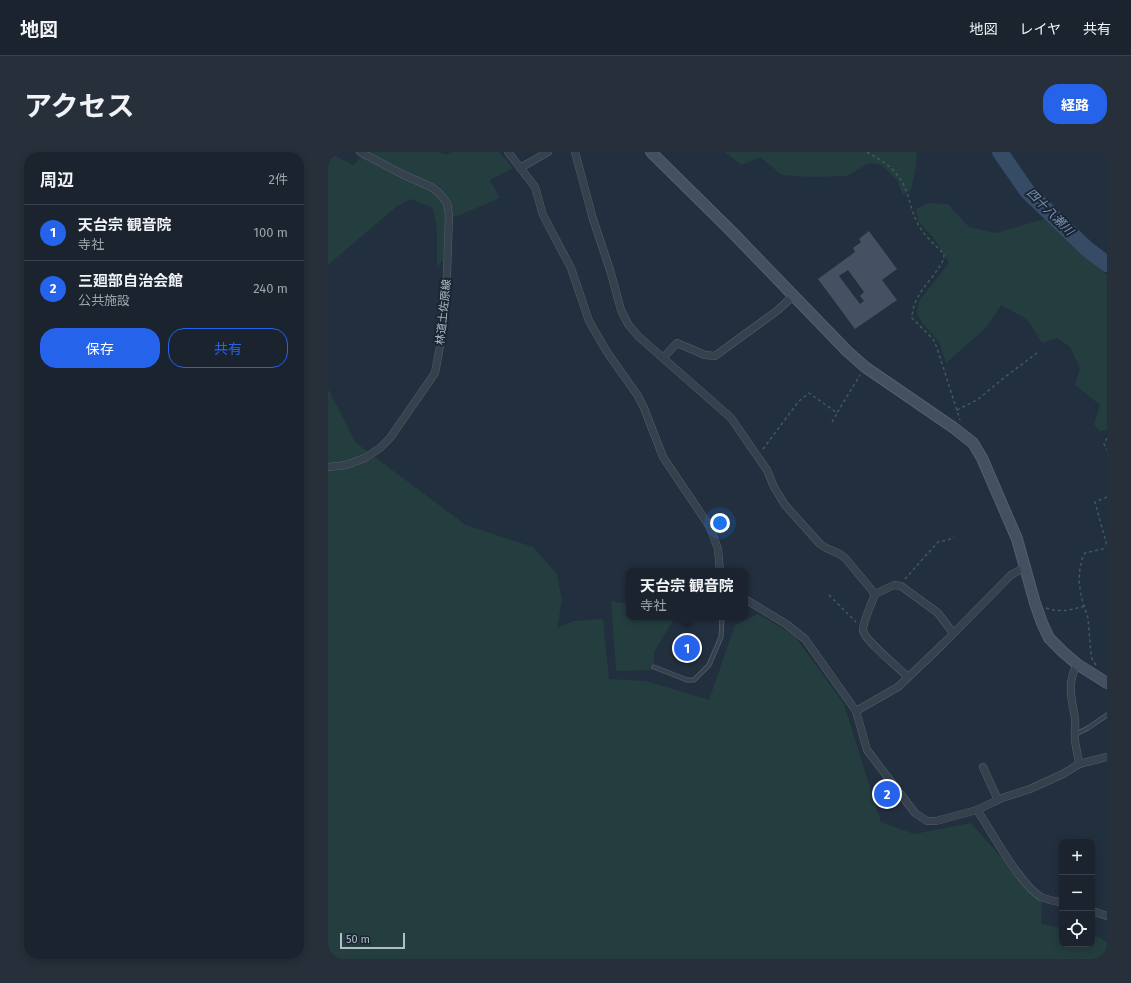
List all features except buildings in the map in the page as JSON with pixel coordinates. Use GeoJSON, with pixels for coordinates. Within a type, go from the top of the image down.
{"type":"FeatureCollection","features":[{"type":"Feature","properties":{"kind":"street","name":"林道土佐原線"},"geometry":{"type":"LineString","coordinates":[[328,467],[346,465],[365,458],[380,448],[390,438],[433,378],[437,367],[441,341],[447,274],[449,215],[447,203],[438,192],[431,187],[360,152]]}},
{"type":"Feature","properties":{"kind":"street"},"geometry":{"type":"LineString","coordinates":[[508,152],[535,187],[543,215],[571,268],[589,321],[607,352],[638,396],[662,457],[710,527],[718,550],[720,568]]}},
{"type":"Feature","properties":{"kind":"street"},"geometry":{"type":"LineString","coordinates":[[520,168],[548,152]]}},
{"type":"Feature","properties":{"kind":"street"},"geometry":{"type":"LineString","coordinates":[[575,152],[593,219],[610,270],[621,310],[628,324],[638,336],[731,418],[767,470],[774,487],[785,505],[820,544],[840,554],[846,559],[875,594]]}},
{"type":"Feature","properties":{"kind":"street"},"geometry":{"type":"LineString","coordinates":[[651,152],[847,351],[865,367],[973,443],[982,458],[1017,538],[1035,603],[1049,638],[1062,652],[1077,664],[1107,683]]}},
{"type":"Feature","properties":{"kind":"street"},"geometry":{"type":"LineString","coordinates":[[663,358],[677,343],[705,355],[715,356],[778,310],[793,296]]}},
{"type":"Feature","properties":{"kind":"street"},"geometry":{"type":"LineString","coordinates":[[856,711],[898,687],[1011,575],[1025,567]]}},
{"type":"Feature","properties":{"kind":"street"},"geometry":{"type":"LineString","coordinates":[[908,677],[872,644],[863,630],[875,594],[894,585],[902,586],[938,613],[953,633]]}},
{"type":"Feature","properties":{"kind":"street"},"geometry":{"type":"LineString","coordinates":[[748,601],[786,624],[805,639],[856,711],[867,750],[915,813],[927,821],[932,822],[977,810],[998,800],[1030,789],[1079,764],[1107,757]]}},
{"type":"Feature","properties":{"kind":"street"},"geometry":{"type":"LineString","coordinates":[[1077,664],[1072,674],[1070,684],[1079,764]]}},
{"type":"Feature","properties":{"kind":"street"},"geometry":{"type":"LineString","coordinates":[[983,767],[998,800]]}},
{"type":"Feature","properties":{"kind":"street"},"geometry":{"type":"LineString","coordinates":[[977,810],[1018,874],[1042,897],[1059,902]]}},
{"type":"Feature","properties":{"kind":"street"},"geometry":{"type":"LineString","coordinates":[[1095,912],[1107,916]]}},
{"type":"Feature","properties":{"kind":"lane"},"geometry":{"type":"LineString","coordinates":[[654,667],[687,680],[694,680],[708,665],[721,637],[722,620]]}},
{"type":"Feature","properties":{"kind":"lane"},"geometry":{"type":"LineString","coordinates":[[1075,735],[1107,715]]}},
{"type":"Feature","properties":{"kind":"path"},"geometry":{"type":"LineString","coordinates":[[867,152],[893,169],[900,178],[917,222],[932,242],[944,254],[944,261],[914,304],[912,318],[933,339],[966,437]]}},
{"type":"Feature","properties":{"kind":"path"},"geometry":{"type":"LineString","coordinates":[[957,410],[977,400],[1037,353]]}},
{"type":"Feature","properties":{"kind":"path"},"geometry":{"type":"LineString","coordinates":[[832,422],[865,367]]}},
{"type":"Feature","properties":{"kind":"path"},"geometry":{"type":"LineString","coordinates":[[758,456],[799,401],[809,393],[837,413]]}},
{"type":"Feature","properties":{"kind":"path"},"geometry":{"type":"LineString","coordinates":[[1107,438],[1104,444],[1107,450]]}},
{"type":"Feature","properties":{"kind":"path"},"geometry":{"type":"LineString","coordinates":[[1101,669],[1092,659],[1088,618],[1079,580],[1080,567],[1085,553],[1107,547],[1095,502],[1107,497]]}},
{"type":"Feature","properties":{"kind":"path"},"geometry":{"type":"LineString","coordinates":[[902,586],[903,582],[932,547],[938,542],[954,537]]}},
{"type":"Feature","properties":{"kind":"path"},"geometry":{"type":"LineString","coordinates":[[829,595],[863,630]]}},
{"type":"Feature","properties":{"kind":"path"},"geometry":{"type":"LineString","coordinates":[[1035,603],[1055,611],[1067,611],[1084,606]]}},
{"type":"Feature","properties":{"kind":"green space"},"geometry":{"type":"Polygon","coordinates":[[[328,152],[353,165],[367,152],[439,152],[446,155],[452,152],[499,152],[513,168],[490,180],[500,198],[455,217],[447,212],[443,260],[437,267],[437,230],[433,208],[411,199],[396,207],[328,265],[328,152]]]}},
{"type":"Feature","properties":{"kind":"green space"},"geometry":{"type":"Polygon","coordinates":[[[725,152],[917,152],[911,190],[903,195],[897,180],[881,165],[870,163],[846,176],[810,177],[782,175],[760,157],[741,165],[725,152]]]}},
{"type":"Feature","properties":{"kind":"green space"},"geometry":{"type":"Polygon","coordinates":[[[927,203],[948,204],[969,227],[996,233],[1044,219],[1107,275],[1107,430],[1099,431],[1094,424],[1100,405],[1075,385],[1080,368],[1070,347],[1057,338],[1042,343],[1028,320],[1001,305],[986,328],[946,363],[939,342],[923,324],[917,314],[919,301],[949,263],[935,240],[919,222],[916,209],[927,203]]]}},
{"type":"Feature","properties":{"kind":"green space"},"geometry":{"type":"Polygon","coordinates":[[[328,389],[356,443],[466,525],[533,547],[557,574],[562,600],[557,628],[574,621],[603,619],[609,679],[646,681],[709,700],[735,625],[758,614],[794,635],[844,704],[881,822],[914,834],[971,823],[1042,903],[1041,924],[1059,927],[1059,947],[1095,947],[1095,936],[1107,942],[1107,959],[328,959],[328,389]]]}},
{"type":"Feature","properties":{"kind":"green space"},"geometry":{"type":"Polygon","coordinates":[[[611,601],[626,604],[626,620],[673,620],[654,652],[654,670],[616,671],[611,601]]]}},
{"type":"Feature","properties":{"kind":"waterway","name":"四十八瀬川"},"geometry":{"type":"LineString","coordinates":[[1000,152],[1027,191],[1087,249],[1107,264]]}},
{"type":"Feature","properties":{"kind":"place","name":"天台宗 観音院"},"geometry":{"type":"Point","coordinates":[687,648]}},
{"type":"Feature","properties":{"kind":"place","name":"三廻部自治会館"},"geometry":{"type":"Point","coordinates":[887,794]}}]}
